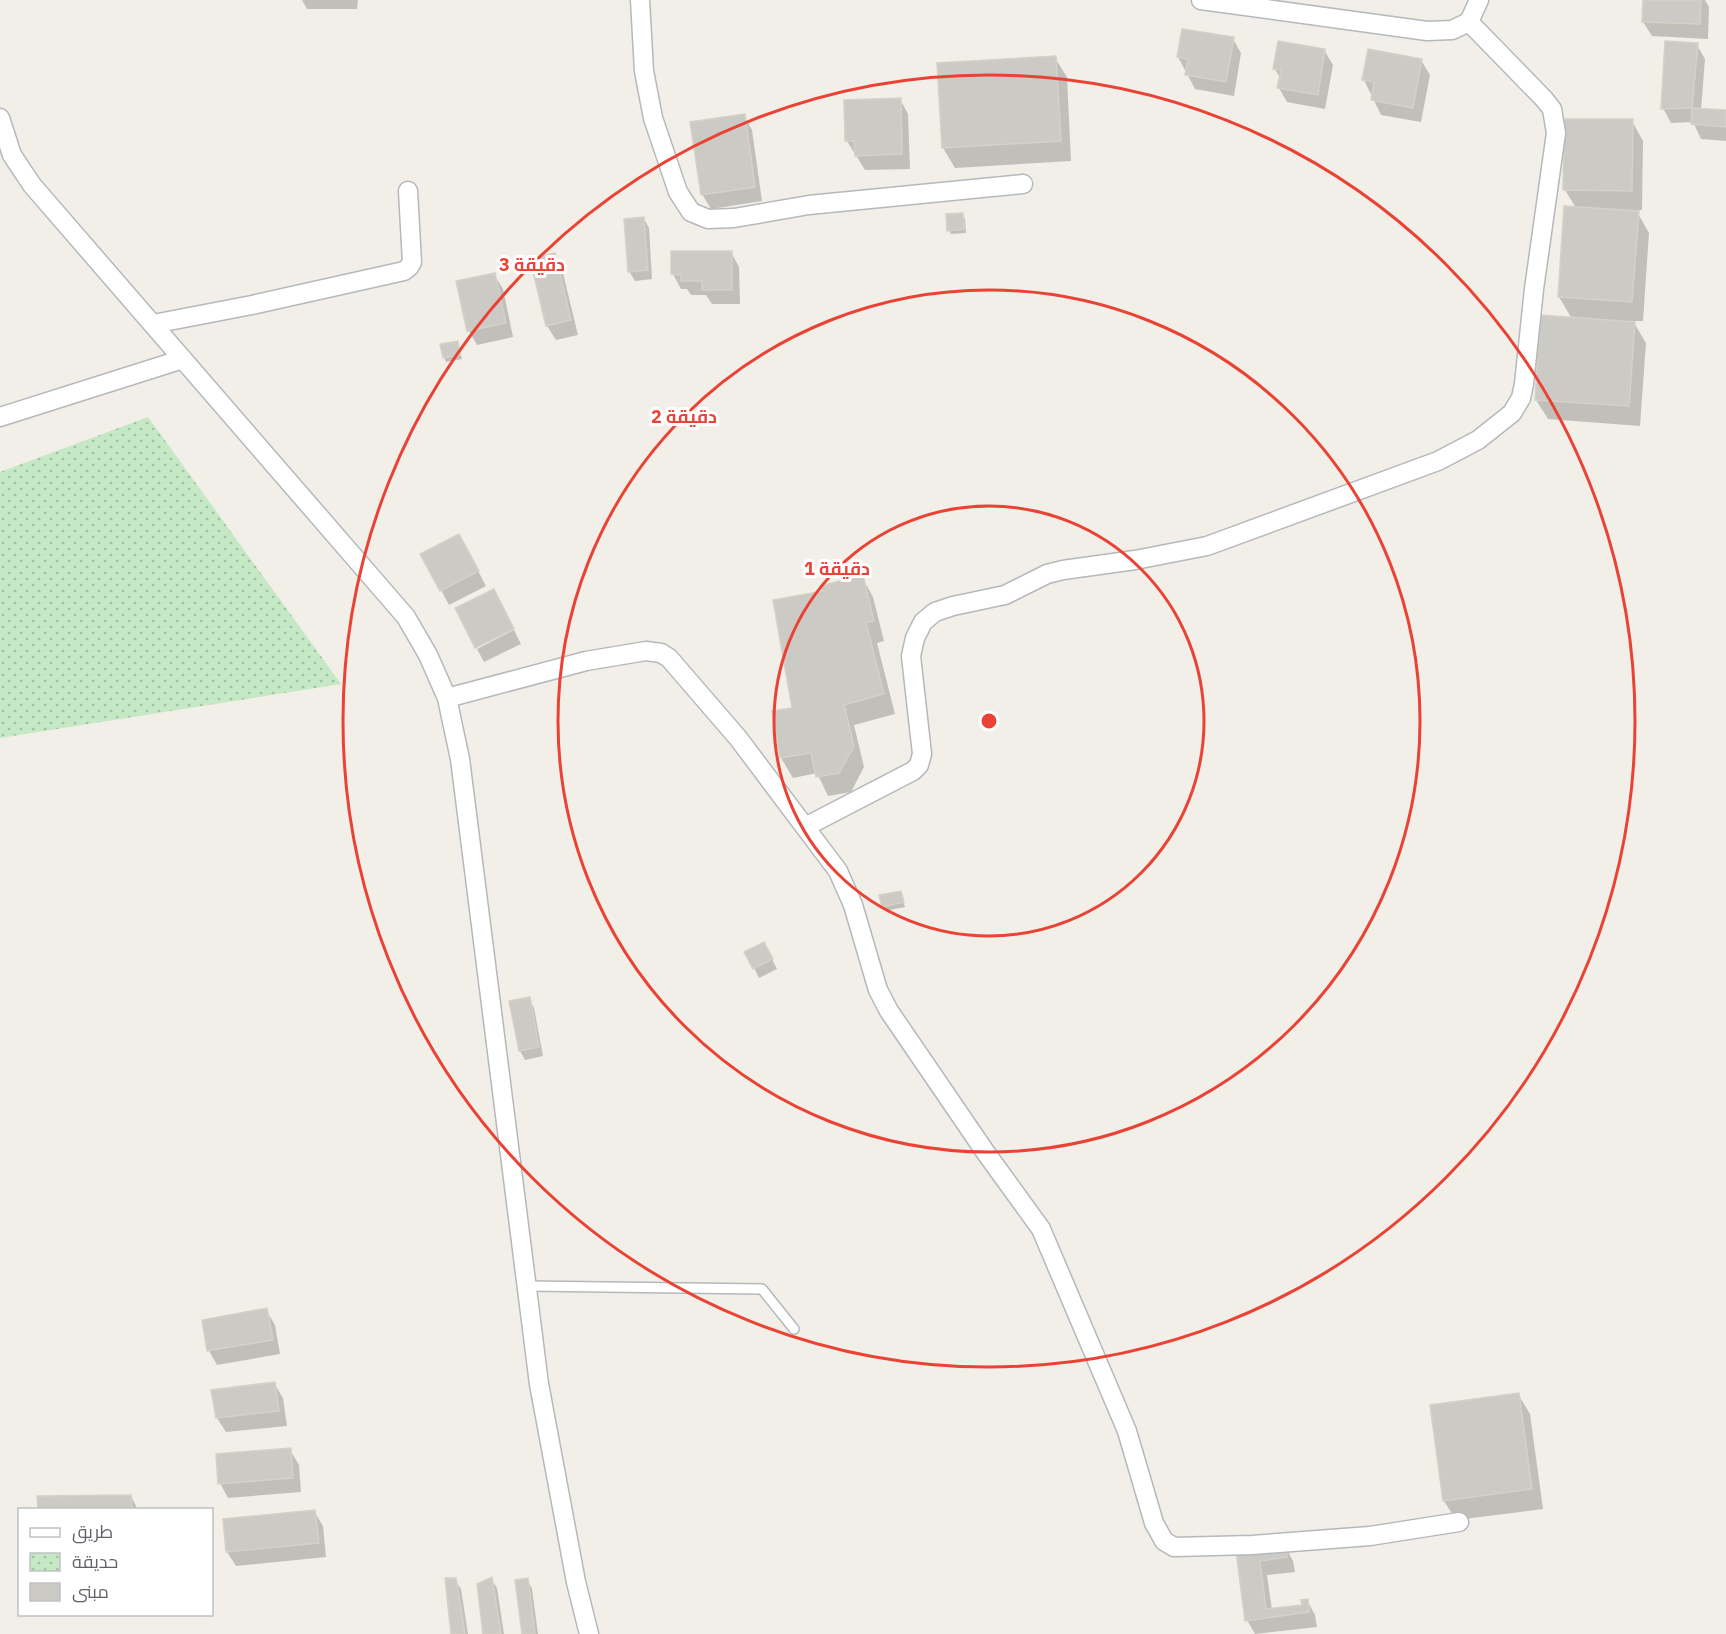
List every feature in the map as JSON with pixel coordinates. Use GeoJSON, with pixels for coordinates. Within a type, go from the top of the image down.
{"type":"FeatureCollection","features":[{"type":"Feature","properties":{"kind":"street"},"geometry":{"type":"LineString","coordinates":[[640,0],[644,70],[653,118],[678,192],[691,212],[708,219],[734,218],[809,205],[1023,184]]}},
{"type":"Feature","properties":{"kind":"street"},"geometry":{"type":"LineString","coordinates":[[1201,0],[1427,31],[1452,30],[1469,22],[1479,0]]}},
{"type":"Feature","properties":{"kind":"street"},"geometry":{"type":"LineString","coordinates":[[806,827],[913,771],[919,765],[922,754],[911,656],[922,622],[935,612],[1005,595],[1047,574],[1063,570],[1135,560],[1207,546],[1438,461],[1478,440],[1512,413],[1521,398],[1524,384],[1535,278],[1554,154],[1556,120],[1552,109],[1544,99],[1469,22]]}},
{"type":"Feature","properties":{"kind":"street"},"geometry":{"type":"LineString","coordinates":[[0,118],[12,154],[32,185],[406,617],[428,655],[447,698],[460,759],[539,1384],[576,1582],[589,1634]]}},
{"type":"Feature","properties":{"kind":"street"},"geometry":{"type":"LineString","coordinates":[[153,324],[252,305],[404,271],[412,262],[408,191]]}},
{"type":"Feature","properties":{"kind":"street"},"geometry":{"type":"LineString","coordinates":[[0,417],[183,360]]}},
{"type":"Feature","properties":{"kind":"street"},"geometry":{"type":"LineString","coordinates":[[447,698],[586,661],[646,651],[661,653],[681,670],[738,738],[838,871],[850,896],[878,990],[889,1011],[1041,1229],[1126,1431],[1154,1523],[1164,1541],[1174,1547],[1252,1545],[1370,1536],[1459,1522]]}},
{"type":"Feature","properties":{"kind":"lane"},"geometry":{"type":"LineString","coordinates":[[527,1286],[762,1289],[794,1329]]}},
{"type":"Feature","properties":{"kind":"green space"},"geometry":{"type":"Polygon","coordinates":[[[148,417],[341,684],[0,738],[0,472],[148,417]]]}},
{"type":"Feature","properties":{"kind":"building"},"geometry":{"type":"Polygon","coordinates":[[[1643,0],[1701,0],[1700,24],[1642,22],[1643,0]]]}},
{"type":"Feature","properties":{"kind":"building"},"geometry":{"type":"Polygon","coordinates":[[[1182,29],[1234,37],[1226,82],[1185,75],[1188,59],[1177,57],[1182,29]]]}},
{"type":"Feature","properties":{"kind":"building"},"geometry":{"type":"Polygon","coordinates":[[[1278,41],[1325,49],[1318,95],[1277,88],[1281,70],[1273,69],[1278,41]]]}},
{"type":"Feature","properties":{"kind":"building"},"geometry":{"type":"Polygon","coordinates":[[[1665,41],[1698,43],[1692,108],[1661,109],[1665,41]]]}},
{"type":"Feature","properties":{"kind":"building"},"geometry":{"type":"Polygon","coordinates":[[[1368,49],[1422,59],[1413,108],[1371,100],[1374,82],[1362,80],[1368,49]]]}},
{"type":"Feature","properties":{"kind":"building"},"geometry":{"type":"Polygon","coordinates":[[[1056,56],[1061,141],[942,148],[937,63],[1056,56]]]}},
{"type":"Feature","properties":{"kind":"building"},"geometry":{"type":"Polygon","coordinates":[[[901,98],[902,154],[855,156],[854,141],[845,141],[844,100],[901,98]]]}},
{"type":"Feature","properties":{"kind":"building"},"geometry":{"type":"Polygon","coordinates":[[[1692,108],[1726,110],[1726,127],[1691,124],[1692,108]]]}},
{"type":"Feature","properties":{"kind":"building"},"geometry":{"type":"Polygon","coordinates":[[[745,114],[755,187],[701,195],[690,122],[745,114]]]}},
{"type":"Feature","properties":{"kind":"building"},"geometry":{"type":"Polygon","coordinates":[[[1564,119],[1633,119],[1632,191],[1563,190],[1564,119]]]}},
{"type":"Feature","properties":{"kind":"building"},"geometry":{"type":"Polygon","coordinates":[[[1564,206],[1639,211],[1632,302],[1558,297],[1564,206]]]}},
{"type":"Feature","properties":{"kind":"building"},"geometry":{"type":"Polygon","coordinates":[[[963,213],[964,229],[947,231],[946,214],[963,213]]]}},
{"type":"Feature","properties":{"kind":"building"},"geometry":{"type":"Polygon","coordinates":[[[644,217],[648,270],[628,272],[624,219],[644,217]]]}},
{"type":"Feature","properties":{"kind":"building"},"geometry":{"type":"Polygon","coordinates":[[[671,251],[732,251],[732,290],[702,290],[702,281],[681,281],[681,275],[671,274],[671,251]]]}},
{"type":"Feature","properties":{"kind":"building"},"geometry":{"type":"Polygon","coordinates":[[[555,253],[571,320],[546,326],[530,259],[555,253]]]}},
{"type":"Feature","properties":{"kind":"building"},"geometry":{"type":"Polygon","coordinates":[[[495,273],[506,323],[467,331],[456,281],[495,273]]]}},
{"type":"Feature","properties":{"kind":"building"},"geometry":{"type":"Polygon","coordinates":[[[1540,315],[1635,322],[1629,406],[1535,400],[1540,315]]]}},
{"type":"Feature","properties":{"kind":"building"},"geometry":{"type":"Polygon","coordinates":[[[458,341],[460,355],[443,358],[440,344],[458,341]]]}},
{"type":"Feature","properties":{"kind":"building"},"geometry":{"type":"Polygon","coordinates":[[[459,534],[479,571],[440,591],[420,554],[459,534]]]}},
{"type":"Feature","properties":{"kind":"building"},"geometry":{"type":"Polygon","coordinates":[[[863,575],[874,621],[866,623],[884,694],[844,705],[854,746],[839,773],[816,777],[811,753],[780,758],[772,711],[792,708],[773,600],[823,591],[820,586],[863,575]]]}},
{"type":"Feature","properties":{"kind":"building"},"geometry":{"type":"Polygon","coordinates":[[[494,589],[514,629],[475,648],[455,608],[494,589]]]}},
{"type":"Feature","properties":{"kind":"building"},"geometry":{"type":"Polygon","coordinates":[[[901,891],[904,902],[882,907],[879,895],[901,891]]]}},
{"type":"Feature","properties":{"kind":"building"},"geometry":{"type":"Polygon","coordinates":[[[764,942],[773,959],[753,969],[744,952],[764,942]]]}},
{"type":"Feature","properties":{"kind":"building"},"geometry":{"type":"Polygon","coordinates":[[[530,997],[539,1047],[519,1051],[509,1001],[530,997]]]}},
{"type":"Feature","properties":{"kind":"building"},"geometry":{"type":"Polygon","coordinates":[[[267,1308],[273,1340],[207,1351],[202,1320],[267,1308]]]}},
{"type":"Feature","properties":{"kind":"building"},"geometry":{"type":"Polygon","coordinates":[[[275,1382],[279,1411],[216,1418],[211,1390],[275,1382]]]}},
{"type":"Feature","properties":{"kind":"building"},"geometry":{"type":"Polygon","coordinates":[[[1519,1393],[1532,1489],[1443,1501],[1430,1405],[1519,1393]]]}},
{"type":"Feature","properties":{"kind":"building"},"geometry":{"type":"Polygon","coordinates":[[[291,1448],[293,1478],[218,1484],[216,1454],[291,1448]]]}},
{"type":"Feature","properties":{"kind":"building"},"geometry":{"type":"Polygon","coordinates":[[[131,1495],[132,1508],[38,1508],[37,1496],[131,1495]]]}},
{"type":"Feature","properties":{"kind":"building"},"geometry":{"type":"Polygon","coordinates":[[[315,1510],[319,1543],[226,1552],[223,1519],[315,1510]]]}},
{"type":"Feature","properties":{"kind":"building"},"geometry":{"type":"Polygon","coordinates":[[[1286,1545],[1287,1557],[1260,1561],[1266,1609],[1302,1605],[1301,1600],[1308,1599],[1309,1612],[1245,1621],[1236,1551],[1286,1545]]]}},
{"type":"Feature","properties":{"kind":"building"},"geometry":{"type":"Polygon","coordinates":[[[492,1577],[501,1634],[483,1634],[477,1584],[492,1577]]]}},
{"type":"Feature","properties":{"kind":"building"},"geometry":{"type":"Polygon","coordinates":[[[445,1578],[456,1578],[465,1634],[451,1634],[445,1578]]]}},
{"type":"Feature","properties":{"kind":"building"},"geometry":{"type":"Polygon","coordinates":[[[528,1578],[535,1634],[522,1634],[515,1580],[528,1578]]]}}]}
